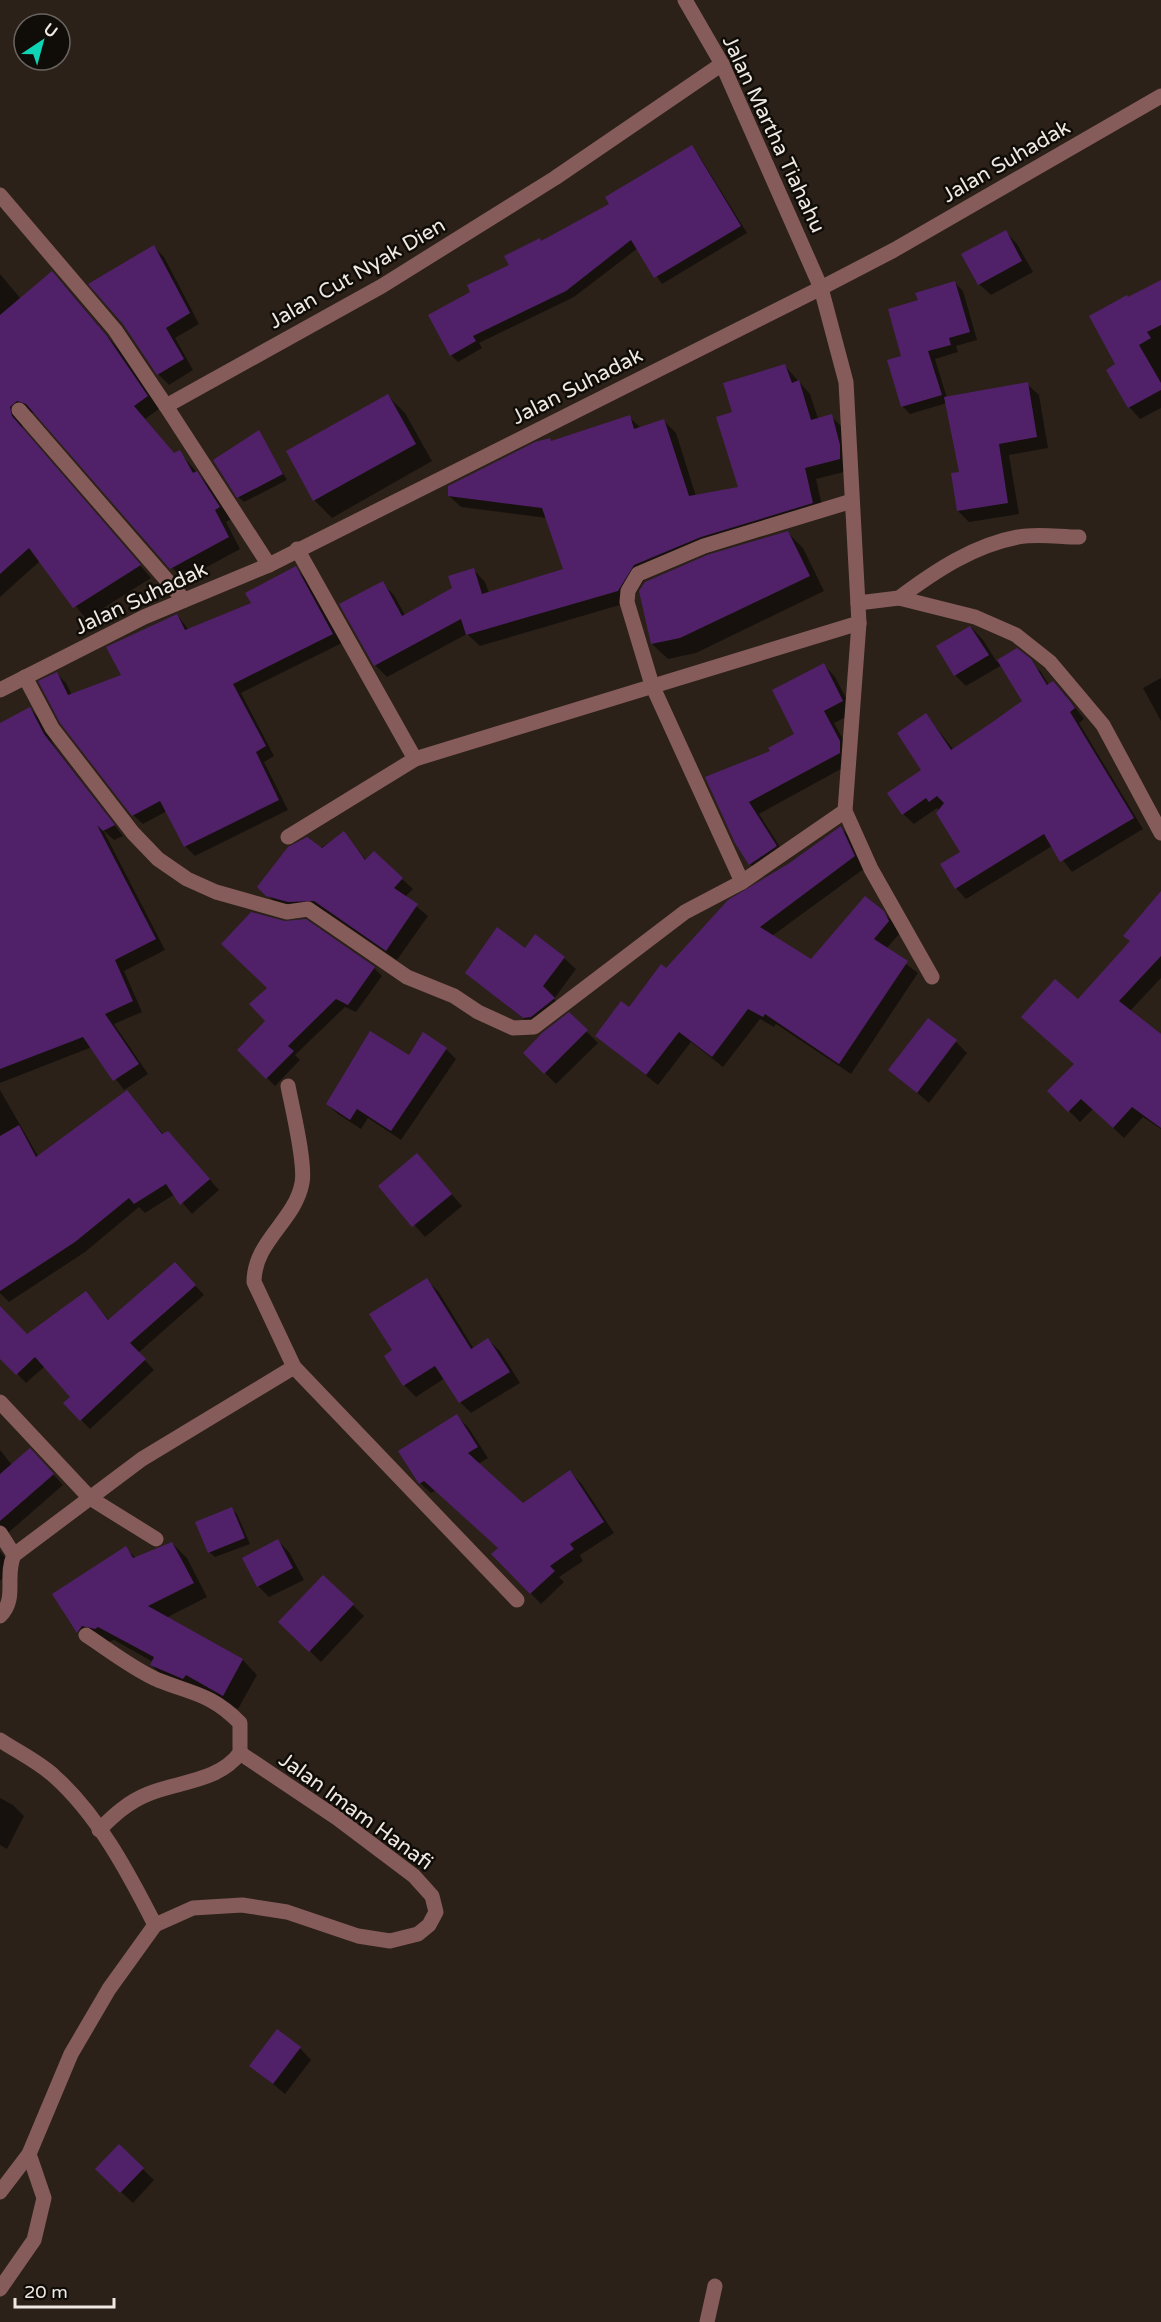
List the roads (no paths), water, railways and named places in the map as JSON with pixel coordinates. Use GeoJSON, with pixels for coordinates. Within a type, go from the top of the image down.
{"type":"FeatureCollection","features":[{"type":"Feature","properties":{"kind":"street","name":"Jalan Martha Tiahahu"},"geometry":{"type":"LineString","coordinates":[[685,0],[722,64],[821,288],[846,382],[859,623],[845,811]]}},
{"type":"Feature","properties":{"kind":"street","name":"Jalan Cut Nyak Dien"},"geometry":{"type":"LineString","coordinates":[[166,406],[382,286],[555,178],[722,64]]}},
{"type":"Feature","properties":{"kind":"street","name":"Jalan Suhadak"},"geometry":{"type":"LineString","coordinates":[[0,690],[184,600],[269,565],[821,288],[894,250],[1161,96]]}},
{"type":"Feature","properties":{"kind":"street"},"geometry":{"type":"LineString","coordinates":[[0,195],[115,330],[269,565]]}},
{"type":"Feature","properties":{"kind":"street"},"geometry":{"type":"LineString","coordinates":[[19,410],[184,600]]}},
{"type":"Feature","properties":{"kind":"street"},"geometry":{"type":"LineString","coordinates":[[742,882],[652,685],[627,602],[628,591],[638,574],[704,546],[852,501]]}},
{"type":"Feature","properties":{"kind":"street"},"geometry":{"type":"LineString","coordinates":[[899,598],[933,573],[990,544],[1021,536],[1079,537]]}},
{"type":"Feature","properties":{"kind":"street"},"geometry":{"type":"LineString","coordinates":[[297,549],[415,759]]}},
{"type":"Feature","properties":{"kind":"street"},"geometry":{"type":"LineString","coordinates":[[858,603],[899,598],[975,617],[1016,635],[1050,662],[1103,725],[1161,833]]}},
{"type":"Feature","properties":{"kind":"street"},"geometry":{"type":"LineString","coordinates":[[288,837],[415,759],[859,623]]}},
{"type":"Feature","properties":{"kind":"street"},"geometry":{"type":"LineString","coordinates":[[25,677],[52,728],[133,833],[158,859],[187,879],[216,892],[287,912],[308,909],[407,977],[454,996],[478,1012],[513,1028],[534,1027],[685,912],[742,882],[845,811],[871,869],[932,977]]}},
{"type":"Feature","properties":{"kind":"street"},"geometry":{"type":"LineString","coordinates":[[288,1086],[303,1180],[287,1215],[261,1251],[254,1267],[254,1282],[294,1367],[517,1600]]}},
{"type":"Feature","properties":{"kind":"street"},"geometry":{"type":"LineString","coordinates":[[0,1616],[9,1604],[8,1567],[14,1556],[142,1459],[294,1367]]}},
{"type":"Feature","properties":{"kind":"street"},"geometry":{"type":"LineString","coordinates":[[0,1402],[90,1498],[156,1539]]}},
{"type":"Feature","properties":{"kind":"street"},"geometry":{"type":"LineString","coordinates":[[0,1533],[14,1556]]}},
{"type":"Feature","properties":{"kind":"street"},"geometry":{"type":"LineString","coordinates":[[86,1635],[157,1679],[201,1693],[226,1709],[240,1723],[240,1753],[221,1771],[144,1795],[119,1810],[99,1830]]}},
{"type":"Feature","properties":{"kind":"street"},"geometry":{"type":"LineString","coordinates":[[0,1740],[53,1774],[76,1798],[138,1892],[155,1925],[109,1989],[71,2054],[29,2154],[0,2193]]}},
{"type":"Feature","properties":{"kind":"street","name":"Jalan Imam Hanafi"},"geometry":{"type":"LineString","coordinates":[[155,1925],[193,1908],[242,1905],[287,1912],[358,1936],[390,1941],[418,1934],[429,1925],[436,1912],[432,1896],[414,1876],[338,1818],[240,1753]]}},
{"type":"Feature","properties":{"kind":"street"},"geometry":{"type":"LineString","coordinates":[[0,2289],[34,2240],[44,2198],[29,2154]]}},
{"type":"Feature","properties":{"kind":"street"},"geometry":{"type":"LineString","coordinates":[[707,2322],[715,2286]]}}]}
